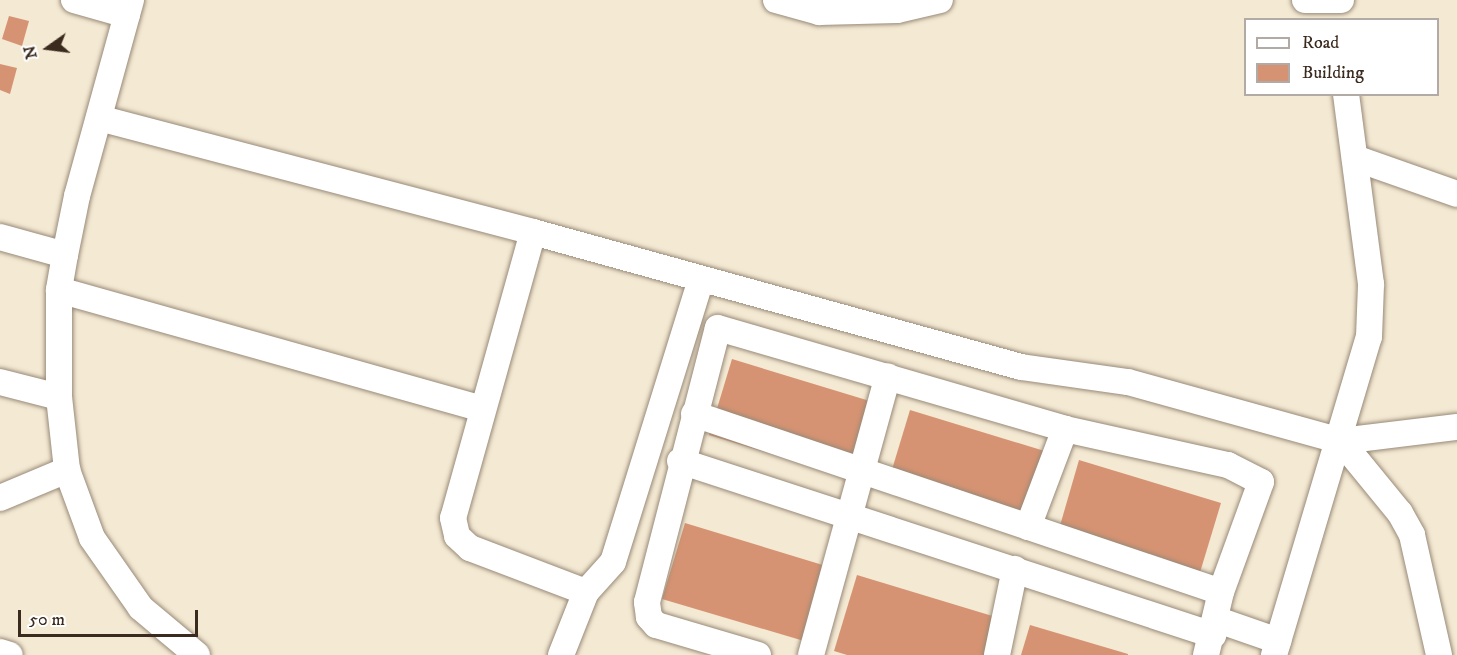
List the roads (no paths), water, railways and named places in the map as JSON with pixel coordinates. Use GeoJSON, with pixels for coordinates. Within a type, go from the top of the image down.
{"type":"FeatureCollection","features":[{"type":"Feature","properties":{"kind":"street"},"geometry":{"type":"LineString","coordinates":[[74,0],[129,8],[99,118],[65,255],[59,290],[59,397],[68,470],[92,538],[104,556],[141,608],[197,655]]}},
{"type":"Feature","properties":{"kind":"street"},"geometry":{"type":"LineString","coordinates":[[776,0],[820,6],[897,10],[940,0]]}},
{"type":"Feature","properties":{"kind":"street"},"geometry":{"type":"LineString","coordinates":[[655,427],[683,451],[849,518],[1015,569],[1211,636],[1276,648],[1341,441],[1369,338],[1371,284],[1346,96]]}},
{"type":"Feature","properties":{"kind":"street"},"geometry":{"type":"LineString","coordinates":[[99,118],[533,232],[1021,367],[1128,382],[1341,441],[1457,427]]}},
{"type":"Feature","properties":{"kind":"street"},"geometry":{"type":"LineString","coordinates":[[1355,158],[1457,194]]}},
{"type":"Feature","properties":{"kind":"street"},"geometry":{"type":"LineString","coordinates":[[533,232],[453,518],[457,536],[470,548],[586,592]]}},
{"type":"Feature","properties":{"kind":"street"},"geometry":{"type":"LineString","coordinates":[[0,237],[65,255]]}},
{"type":"Feature","properties":{"kind":"street"},"geometry":{"type":"LineString","coordinates":[[561,655],[586,592],[613,562],[701,279]]}},
{"type":"Feature","properties":{"kind":"street"},"geometry":{"type":"LineString","coordinates":[[59,290],[482,409]]}},
{"type":"Feature","properties":{"kind":"street"},"geometry":{"type":"LineString","coordinates":[[758,655],[656,625],[649,617],[646,602],[683,451],[718,328],[1065,429],[1228,465],[1261,482],[1221,592],[1211,636]]}},
{"type":"Feature","properties":{"kind":"street"},"geometry":{"type":"LineString","coordinates":[[812,655],[888,376]]}},
{"type":"Feature","properties":{"kind":"street"},"geometry":{"type":"LineString","coordinates":[[0,382],[59,397]]}},
{"type":"Feature","properties":{"kind":"street"},"geometry":{"type":"LineString","coordinates":[[694,414],[1221,592]]}},
{"type":"Feature","properties":{"kind":"street"},"geometry":{"type":"LineString","coordinates":[[1028,527],[1065,429]]}},
{"type":"Feature","properties":{"kind":"street"},"geometry":{"type":"LineString","coordinates":[[1341,441],[1400,513],[1412,535],[1439,655]]}},
{"type":"Feature","properties":{"kind":"street"},"geometry":{"type":"LineString","coordinates":[[0,498],[68,470]]}},
{"type":"Feature","properties":{"kind":"street"},"geometry":{"type":"LineString","coordinates":[[997,655],[1015,569]]}},
{"type":"Feature","properties":{"kind":"street"},"geometry":{"type":"LineString","coordinates":[[0,652],[10,655]]}}]}
